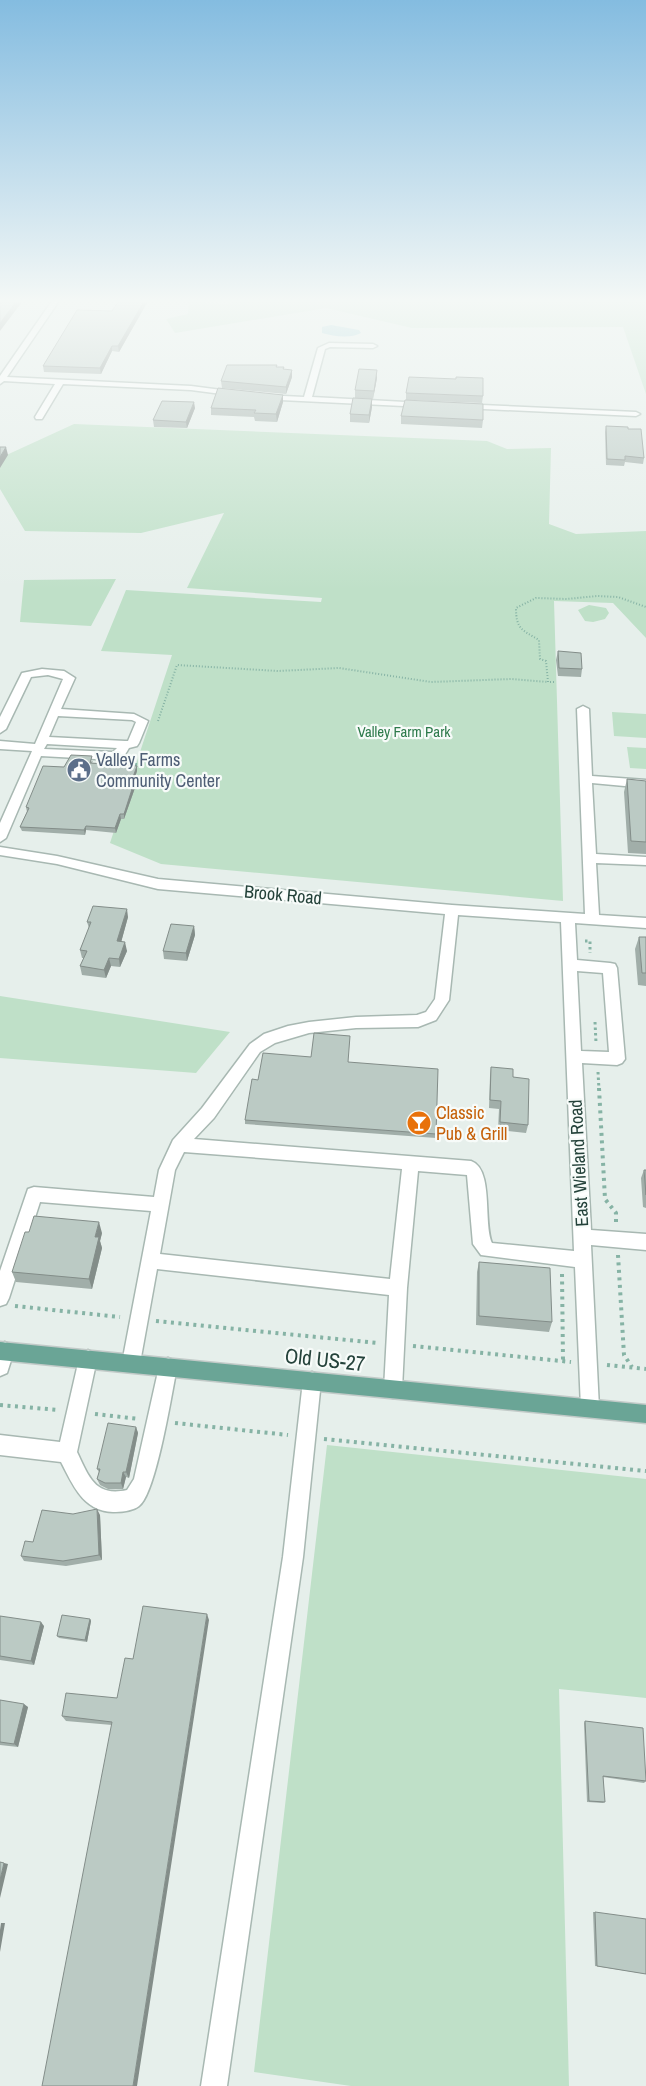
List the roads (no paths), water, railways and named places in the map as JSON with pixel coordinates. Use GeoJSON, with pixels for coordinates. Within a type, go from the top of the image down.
{"type":"FeatureCollection","features":[{"type":"Feature","properties":{"kind":"main road","name":"Old US-27"},"geometry":{"type":"LineString","coordinates":[[2,1356],[88,1359],[168,1366],[646,1414]]}},
{"type":"Feature","properties":{"kind":"street"},"geometry":{"type":"LineString","coordinates":[[39,417],[52,395]]}},
{"type":"Feature","properties":{"kind":"street"},"geometry":{"type":"LineString","coordinates":[[246,395],[307,400],[436,405]]}},
{"type":"Feature","properties":{"kind":"street"},"geometry":{"type":"LineString","coordinates":[[307,400],[308,395]]}},
{"type":"Feature","properties":{"kind":"street"},"geometry":{"type":"LineString","coordinates":[[456,406],[636,414]]}},
{"type":"Feature","properties":{"kind":"street"},"geometry":{"type":"LineString","coordinates":[[0,729],[26,675],[35,672],[64,674],[69,678],[0,838]]}},
{"type":"Feature","properties":{"kind":"street"},"geometry":{"type":"LineString","coordinates":[[583,709],[592,919]]}},
{"type":"Feature","properties":{"kind":"street"},"geometry":{"type":"LineString","coordinates":[[0,745],[39,746],[113,756],[119,755],[125,745],[133,743],[142,721],[134,717],[54,712]]}},
{"type":"Feature","properties":{"kind":"street"},"geometry":{"type":"LineString","coordinates":[[586,780],[646,784]]}},
{"type":"Feature","properties":{"kind":"street","name":"Brook Road"},"geometry":{"type":"LineString","coordinates":[[0,851],[57,860],[158,884],[452,910],[646,923]]}},
{"type":"Feature","properties":{"kind":"street"},"geometry":{"type":"LineString","coordinates":[[590,858],[646,862]]}},
{"type":"Feature","properties":{"kind":"street"},"geometry":{"type":"LineString","coordinates":[[130,1363],[167,1170],[179,1145],[208,1113],[255,1048],[264,1040],[276,1034],[302,1028],[418,1021],[431,1016],[442,1000],[452,910]]}},
{"type":"Feature","properties":{"kind":"street","name":"East Wieland Road"},"geometry":{"type":"LineString","coordinates":[[568,918],[590,1408]]}},
{"type":"Feature","properties":{"kind":"street"},"geometry":{"type":"LineString","coordinates":[[570,965],[610,968],[617,1059],[574,1056]]}},
{"type":"Feature","properties":{"kind":"street"},"geometry":{"type":"LineString","coordinates":[[179,1145],[471,1168],[475,1173],[482,1244],[487,1250],[584,1260]]}},
{"type":"Feature","properties":{"kind":"street"},"geometry":{"type":"LineString","coordinates":[[392,1389],[398,1288],[411,1163]]}},
{"type":"Feature","properties":{"kind":"street"},"geometry":{"type":"LineString","coordinates":[[5,1302],[6,1263],[34,1194],[161,1205]]}},
{"type":"Feature","properties":{"kind":"street"},"geometry":{"type":"LineString","coordinates":[[583,1237],[646,1242]]}},
{"type":"Feature","properties":{"kind":"street"},"geometry":{"type":"LineString","coordinates":[[151,1261],[398,1288]]}},
{"type":"Feature","properties":{"kind":"street"},"geometry":{"type":"LineString","coordinates":[[88,1359],[67,1453],[90,1495],[100,1500],[118,1503],[133,1499],[143,1482],[168,1366]]}},
{"type":"Feature","properties":{"kind":"street"},"geometry":{"type":"LineString","coordinates":[[214,2086],[293,1556],[312,1381]]}},
{"type":"Feature","properties":{"kind":"street"},"geometry":{"type":"LineString","coordinates":[[0,1445],[67,1453]]}},
{"type":"Feature","properties":{"kind":"place","name":"Valley Farms Community Center"},"geometry":{"type":"Point","coordinates":[79,770]}},
{"type":"Feature","properties":{"kind":"place","name":"Classic Pub & Grill"},"geometry":{"type":"Point","coordinates":[419,1123]}},
{"type":"Feature","properties":{"kind":"park label","name":"Valley Farm Park"},"geometry":{"type":"Point","coordinates":[404,732]}}]}
